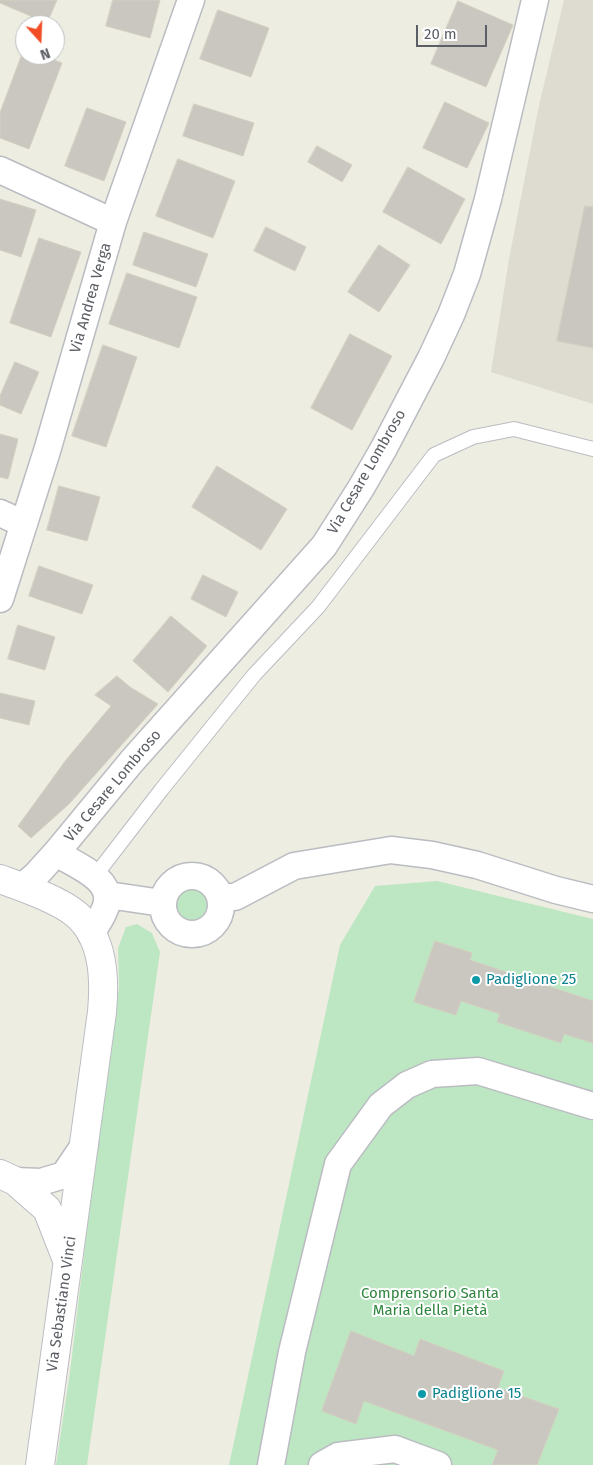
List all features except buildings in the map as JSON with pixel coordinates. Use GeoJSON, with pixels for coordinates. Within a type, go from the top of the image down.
{"type":"FeatureCollection","features":[{"type":"Feature","properties":{"kind":"street","name":"Via Andrea Verga"},"geometry":{"type":"LineString","coordinates":[[0,598],[47,451],[113,222],[191,0]]}},
{"type":"Feature","properties":{"kind":"street","name":"Via Cesare Lombroso"},"geometry":{"type":"LineString","coordinates":[[11,883],[36,875],[56,853],[132,761],[324,546],[352,503],[384,448],[437,344],[467,274],[488,199],[535,0]]}},
{"type":"Feature","properties":{"kind":"street"},"geometry":{"type":"LineString","coordinates":[[0,170],[113,222]]}},
{"type":"Feature","properties":{"kind":"street"},"geometry":{"type":"LineString","coordinates":[[0,513],[24,524]]}},
{"type":"Feature","properties":{"kind":"street"},"geometry":{"type":"LineString","coordinates":[[220,897],[234,897],[294,866],[391,850],[432,855],[478,865],[556,890],[593,899]]}},
{"type":"Feature","properties":{"kind":"street"},"geometry":{"type":"LineString","coordinates":[[56,853],[102,886],[162,904]]}},
{"type":"Feature","properties":{"kind":"street"},"geometry":{"type":"LineString","coordinates":[[187,876],[199,877],[207,880],[215,887],[220,897],[221,909],[218,919],[209,929],[195,935],[181,932],[170,925],[163,914],[162,904],[168,887],[176,880],[187,876]]}},
{"type":"Feature","properties":{"kind":"street","name":"Via Sebastiano Vinci"},"geometry":{"type":"LineString","coordinates":[[11,883],[71,910],[84,923],[91,934],[101,959],[103,999],[85,1144],[40,1465]]}},
{"type":"Feature","properties":{"kind":"street"},"geometry":{"type":"LineString","coordinates":[[91,934],[106,906],[102,886]]}},
{"type":"Feature","properties":{"kind":"street"},"geometry":{"type":"LineString","coordinates":[[271,1465],[292,1352],[338,1164],[381,1105],[407,1085],[432,1074],[478,1071],[593,1106]]}},
{"type":"Feature","properties":{"kind":"street","name":"Via Sebastiano Vinci"},"geometry":{"type":"LineString","coordinates":[[8,1178],[42,1182],[64,1175],[85,1144]]}},
{"type":"Feature","properties":{"kind":"street"},"geometry":{"type":"LineString","coordinates":[[8,1178],[47,1208],[68,1262]]}},
{"type":"Feature","properties":{"kind":"street"},"geometry":{"type":"LineString","coordinates":[[322,1465],[338,1456],[394,1449],[438,1465]]}},
{"type":"Feature","properties":{"kind":"lane"},"geometry":{"type":"LineString","coordinates":[[102,886],[162,789],[254,675],[318,607],[434,455],[473,437],[514,429],[593,449]]}},
{"type":"Feature","properties":{"kind":"shaded area"},"geometry":{"type":"Polygon","coordinates":[[[564,0],[593,0],[593,404],[491,372],[509,259],[538,110],[564,0]]]}},
{"type":"Feature","properties":{"kind":"green space","name":"Comprensorio Santa Maria della Pietà"},"geometry":{"type":"Polygon","coordinates":[[[437,881],[593,919],[593,1465],[229,1465],[340,945],[375,886],[437,881]]]}},
{"type":"Feature","properties":{"kind":"green space"},"geometry":{"type":"Polygon","coordinates":[[[196,885],[203,888],[209,894],[212,905],[211,913],[203,922],[196,925],[188,925],[181,922],[173,913],[172,901],[175,894],[184,886],[196,885]]]}},
{"type":"Feature","properties":{"kind":"green space"},"geometry":{"type":"Polygon","coordinates":[[[137,924],[152,933],[160,952],[87,1465],[56,1465],[70,1372],[99,1130],[119,987],[118,948],[126,927],[137,924]]]}},
{"type":"Feature","properties":{"kind":"place","name":"Padiglione 25"},"geometry":{"type":"Point","coordinates":[476,980]}},
{"type":"Feature","properties":{"kind":"place","name":"Padiglione 15"},"geometry":{"type":"Point","coordinates":[422,1394]}}]}
